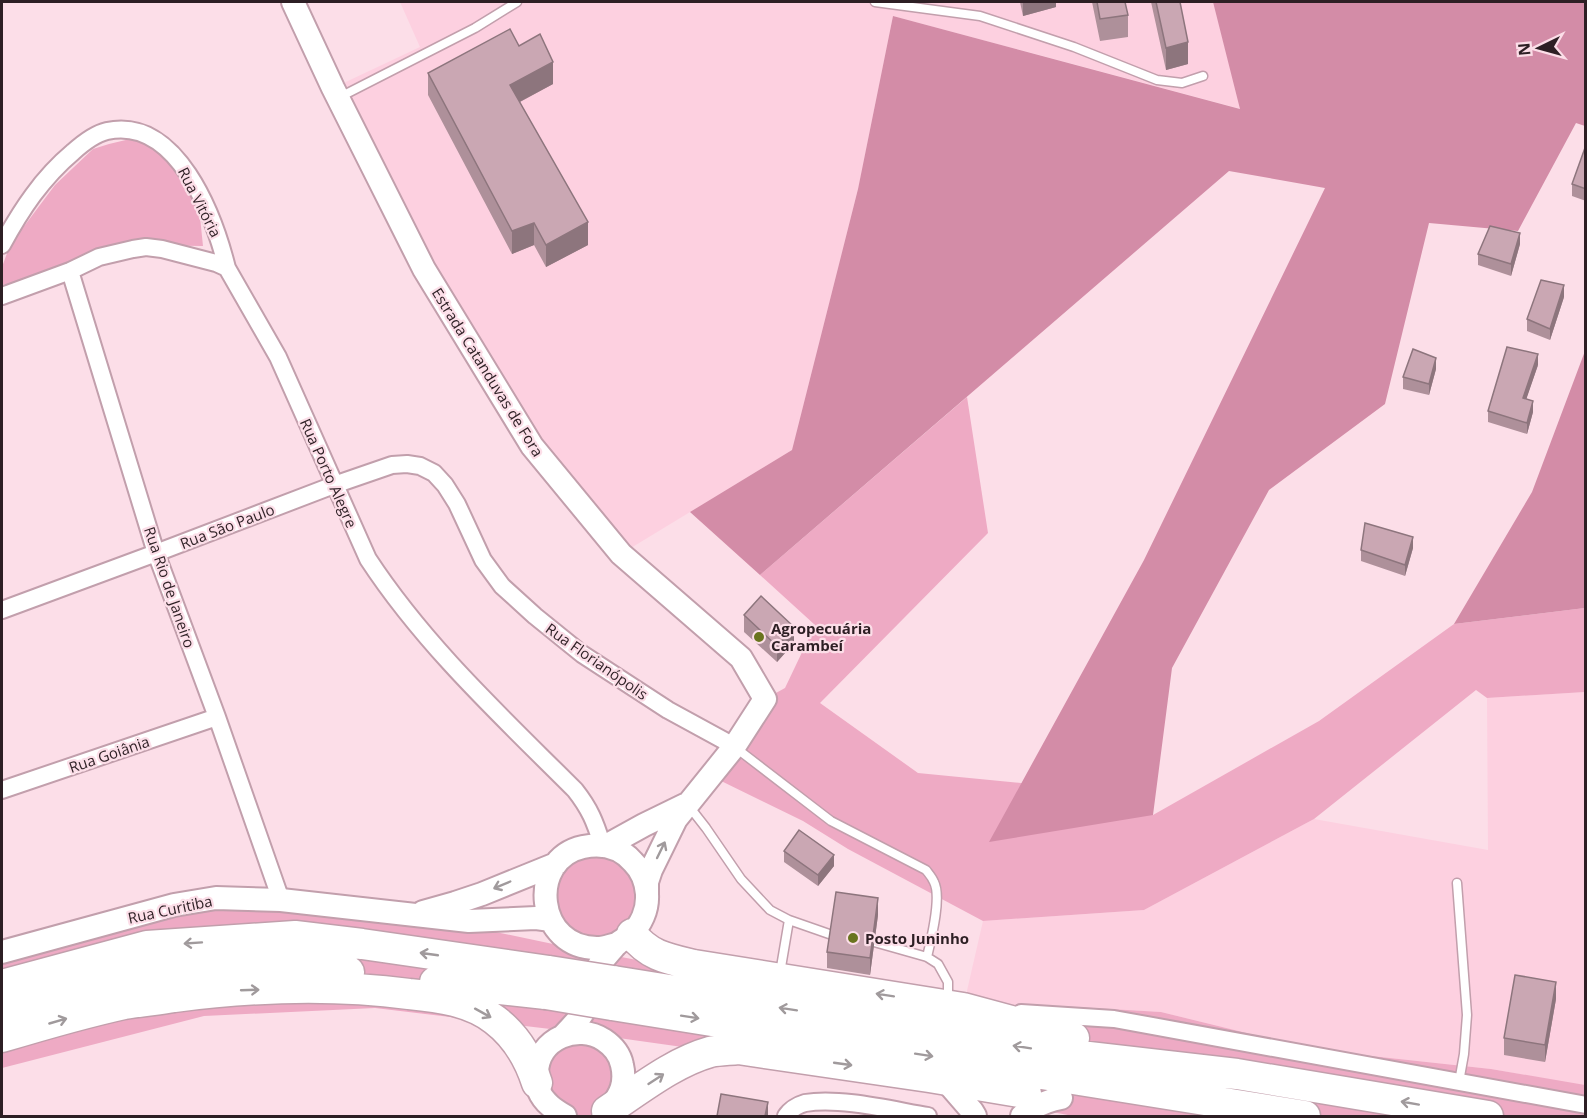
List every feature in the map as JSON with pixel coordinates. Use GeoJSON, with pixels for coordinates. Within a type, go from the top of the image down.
{"type":"FeatureCollection","features":[{"type":"Feature","properties":{"kind":"highway"},"geometry":{"type":"LineString","coordinates":[[2,985],[147,946],[295,936],[362,944],[548,983]]}},
{"type":"Feature","properties":{"kind":"highway"},"geometry":{"type":"LineString","coordinates":[[624,939],[639,942],[649,951],[666,958],[694,965],[953,1007],[1091,1042],[1237,1074],[1488,1116]]}},
{"type":"Feature","properties":{"kind":"highway"},"geometry":{"type":"LineString","coordinates":[[2,1016],[104,981],[151,974],[282,964],[605,988],[1080,1056],[1237,1074]]}},
{"type":"Feature","properties":{"kind":"highway"},"geometry":{"type":"LineString","coordinates":[[2,1037],[126,1004],[219,991],[286,988],[390,991],[454,1001],[478,1009],[495,1019],[519,1045],[532,1069],[538,1088]]}},
{"type":"Feature","properties":{"kind":"highway"},"geometry":{"type":"LineString","coordinates":[[605,988],[1305,1116]]}},
{"type":"Feature","properties":{"kind":"highway"},"geometry":{"type":"LineString","coordinates":[[602,1114],[690,1059],[711,1051],[738,1049],[1061,1098],[1206,1112],[1253,1108]]}},
{"type":"Feature","properties":{"kind":"main road","name":"Estrada Catanduvas de Fora"},"geometry":{"type":"LineString","coordinates":[[293,2],[338,98],[424,269],[532,446],[621,554],[741,658],[765,699],[734,747],[676,819],[651,870],[647,882],[647,900]]}},
{"type":"Feature","properties":{"kind":"main road"},"geometry":{"type":"LineString","coordinates":[[605,988],[550,920],[545,891],[549,876],[556,864],[568,853],[582,847],[604,845],[687,804]]}},
{"type":"Feature","properties":{"kind":"main road"},"geometry":{"type":"LineString","coordinates":[[564,1035],[605,988],[602,963],[640,924],[645,912],[646,883],[639,868],[628,856],[604,845]]}},
{"type":"Feature","properties":{"kind":"main road"},"geometry":{"type":"LineString","coordinates":[[414,915],[482,894],[556,864]]}},
{"type":"Feature","properties":{"kind":"main road","name":"Rua Curitiba"},"geometry":{"type":"LineString","coordinates":[[2,952],[174,905],[216,898],[281,900],[469,921],[536,918],[550,920]]}},
{"type":"Feature","properties":{"kind":"main road"},"geometry":{"type":"LineString","coordinates":[[567,939],[583,946],[600,948],[624,939]]}},
{"type":"Feature","properties":{"kind":"main road"},"geometry":{"type":"LineString","coordinates":[[583,1013],[612,1045],[622,1062],[623,1087],[617,1100],[602,1114]]}},
{"type":"Feature","properties":{"kind":"main road"},"geometry":{"type":"LineString","coordinates":[[538,1116],[537,1068],[543,1053],[553,1041],[576,1032],[596,1034],[612,1045]]}},
{"type":"Feature","properties":{"kind":"main road"},"geometry":{"type":"LineString","coordinates":[[946,1081],[975,1116]]}},
{"type":"Feature","properties":{"kind":"main road"},"geometry":{"type":"LineString","coordinates":[[538,1088],[550,1107],[565,1116]]}},
{"type":"Feature","properties":{"kind":"main road"},"geometry":{"type":"LineString","coordinates":[[1022,1116],[1035,1106],[1061,1098]]}},
{"type":"Feature","properties":{"kind":"street","name":"Rua Vitória"},"geometry":{"type":"LineString","coordinates":[[2,245],[17,217],[46,177],[61,162],[85,141],[107,131],[130,130],[152,137],[171,151],[184,166],[208,212],[227,268]]}},
{"type":"Feature","properties":{"kind":"street"},"geometry":{"type":"LineString","coordinates":[[2,296],[119,251],[162,249],[227,268]]}},
{"type":"Feature","properties":{"kind":"street","name":"Rua Porto Alegre"},"geometry":{"type":"LineString","coordinates":[[227,268],[278,357],[368,559],[387,588],[457,673],[574,790],[586,805],[604,845]]}},
{"type":"Feature","properties":{"kind":"street","name":"Rua Rio de Janeiro"},"geometry":{"type":"LineString","coordinates":[[70,271],[156,553],[217,717],[281,900]]}},
{"type":"Feature","properties":{"kind":"street","name":"Rua São Paulo"},"geometry":{"type":"LineString","coordinates":[[2,609],[392,465],[420,466]]}},
{"type":"Feature","properties":{"kind":"street","name":"Rua Florianópolis"},"geometry":{"type":"LineString","coordinates":[[420,466],[434,473],[445,485],[458,504],[483,560],[502,586],[535,616],[591,660],[668,710],[734,747]]}},
{"type":"Feature","properties":{"kind":"street","name":"Rua Goiânia"},"geometry":{"type":"LineString","coordinates":[[2,790],[217,717]]}},
{"type":"Feature","properties":{"kind":"street"},"geometry":{"type":"LineString","coordinates":[[953,1007],[1114,1019],[1586,1105]]}},
{"type":"Feature","properties":{"kind":"street"},"geometry":{"type":"LineString","coordinates":[[786,1116],[802,1104],[830,1101],[928,1116]]}},
{"type":"Feature","properties":{"kind":"lane"},"geometry":{"type":"LineString","coordinates":[[338,98],[475,28],[517,2]]}},
{"type":"Feature","properties":{"kind":"lane"},"geometry":{"type":"LineString","coordinates":[[875,2],[980,16],[1074,47],[1157,80],[1182,83],[1203,76]]}},
{"type":"Feature","properties":{"kind":"lane"},"geometry":{"type":"LineString","coordinates":[[734,747],[831,821],[926,870],[934,880],[936,887],[936,919],[927,957]]}},
{"type":"Feature","properties":{"kind":"lane"},"geometry":{"type":"LineString","coordinates":[[687,804],[741,879],[770,910],[789,920],[832,935]]}},
{"type":"Feature","properties":{"kind":"lane"},"geometry":{"type":"LineString","coordinates":[[1457,884],[1467,1015],[1459,1082]]}},
{"type":"Feature","properties":{"kind":"lane"},"geometry":{"type":"LineString","coordinates":[[779,979],[789,920]]}},
{"type":"Feature","properties":{"kind":"lane"},"geometry":{"type":"LineString","coordinates":[[874,942],[927,957],[938,964],[948,982],[948,993],[953,1007]]}},
{"type":"Feature","properties":{"kind":"shaded area"},"geometry":{"type":"Polygon","coordinates":[[[400,2],[1213,2],[1241,109],[893,16],[858,189],[792,450],[621,554],[532,446],[333,88],[420,47],[400,2]]]}},
{"type":"Feature","properties":{"kind":"shaded area"},"geometry":{"type":"Polygon","coordinates":[[[1213,2],[1585,2],[1585,126],[1576,123],[1518,231],[1429,223],[1385,404],[1269,490],[1172,668],[1153,815],[989,842],[1144,560],[1325,188],[1229,171],[760,575],[690,512],[792,450],[858,189],[893,16],[1240,109],[1213,2]]]}},
{"type":"Feature","properties":{"kind":"shaded area"},"geometry":{"type":"Polygon","coordinates":[[[130,139],[151,145],[174,168],[194,196],[200,217],[203,246],[132,245],[26,281],[2,285],[2,267],[10,245],[55,185],[93,149],[130,139]]]}},
{"type":"Feature","properties":{"kind":"shaded area"},"geometry":{"type":"Polygon","coordinates":[[[1585,351],[1585,608],[1454,624],[1532,492],[1585,351]]]}},
{"type":"Feature","properties":{"kind":"shaded area"},"geometry":{"type":"Polygon","coordinates":[[[967,397],[988,533],[820,703],[918,773],[1021,783],[1153,815],[1319,721],[1454,624],[1585,608],[1585,692],[1487,698],[1476,690],[1314,819],[1144,910],[983,921],[848,849],[803,821],[715,778],[765,699],[785,688],[815,625],[760,575],[967,397]]]}},
{"type":"Feature","properties":{"kind":"shaded area"},"geometry":{"type":"Polygon","coordinates":[[[1585,692],[1585,1086],[1491,1069],[1316,1050],[1161,1012],[1059,1006],[963,1008],[983,921],[1144,910],[1314,819],[1488,850],[1487,698],[1585,692]]]}},
{"type":"Feature","properties":{"kind":"shaded area"},"geometry":{"type":"Polygon","coordinates":[[[572,853],[629,859],[647,900],[616,942],[558,929],[550,879],[572,853]]]}},
{"type":"Feature","properties":{"kind":"shaded area"},"geometry":{"type":"Polygon","coordinates":[[[174,905],[414,915],[637,960],[645,925],[659,943],[963,1008],[1059,1006],[1161,1012],[1316,1050],[1491,1069],[1585,1085],[1586,1116],[1073,1116],[711,1051],[375,1008],[204,1016],[2,1068],[2,951],[174,905]]]}},
{"type":"Feature","properties":{"kind":"shaded area"},"geometry":{"type":"Polygon","coordinates":[[[595,1036],[622,1077],[594,1115],[576,1116],[566,1113],[550,1104],[545,1054],[595,1036]]]}},
{"type":"Feature","properties":{"kind":"building"},"geometry":{"type":"Polygon","coordinates":[[[1097,2],[1125,2],[1128,15],[1100,19],[1097,2]]]}},
{"type":"Feature","properties":{"kind":"building"},"geometry":{"type":"Polygon","coordinates":[[[1156,2],[1180,2],[1188,42],[1166,48],[1156,2]]]}},
{"type":"Feature","properties":{"kind":"building"},"geometry":{"type":"Polygon","coordinates":[[[510,29],[519,46],[540,34],[553,62],[510,85],[588,222],[546,245],[534,223],[512,231],[428,73],[510,29]]]}},
{"type":"Feature","properties":{"kind":"building"},"geometry":{"type":"Polygon","coordinates":[[[1586,145],[1586,189],[1572,184],[1586,145]]]}},
{"type":"Feature","properties":{"kind":"building"},"geometry":{"type":"Polygon","coordinates":[[[1490,226],[1520,233],[1511,264],[1478,254],[1490,226]]]}},
{"type":"Feature","properties":{"kind":"building"},"geometry":{"type":"Polygon","coordinates":[[[1541,280],[1564,285],[1550,329],[1527,319],[1541,280]]]}},
{"type":"Feature","properties":{"kind":"building"},"geometry":{"type":"Polygon","coordinates":[[[1507,347],[1538,354],[1523,398],[1533,401],[1527,423],[1488,411],[1507,347]]]}},
{"type":"Feature","properties":{"kind":"building"},"geometry":{"type":"Polygon","coordinates":[[[1413,349],[1436,358],[1429,384],[1403,377],[1413,349]]]}},
{"type":"Feature","properties":{"kind":"building"},"geometry":{"type":"Polygon","coordinates":[[[1365,523],[1413,537],[1405,565],[1361,550],[1365,523]]]}},
{"type":"Feature","properties":{"kind":"building"},"geometry":{"type":"Polygon","coordinates":[[[761,596],[794,627],[777,646],[744,615],[761,596]]]}},
{"type":"Feature","properties":{"kind":"building"},"geometry":{"type":"Polygon","coordinates":[[[799,830],[834,855],[818,875],[784,851],[799,830]]]}},
{"type":"Feature","properties":{"kind":"building","name":"Posto Juninho"},"geometry":{"type":"Polygon","coordinates":[[[836,892],[878,898],[870,958],[827,952],[836,892]]]}},
{"type":"Feature","properties":{"kind":"building"},"geometry":{"type":"Polygon","coordinates":[[[1515,975],[1556,982],[1545,1045],[1504,1038],[1515,975]]]}},
{"type":"Feature","properties":{"kind":"building"},"geometry":{"type":"Polygon","coordinates":[[[721,1094],[768,1102],[765,1116],[717,1116],[721,1094]]]}},
{"type":"Feature","properties":{"kind":"place","name":"Agropecuária Carambeí"},"geometry":{"type":"Point","coordinates":[759,637]}},
{"type":"Feature","properties":{"kind":"place","name":"Posto Juninho"},"geometry":{"type":"Point","coordinates":[853,938]}}]}
